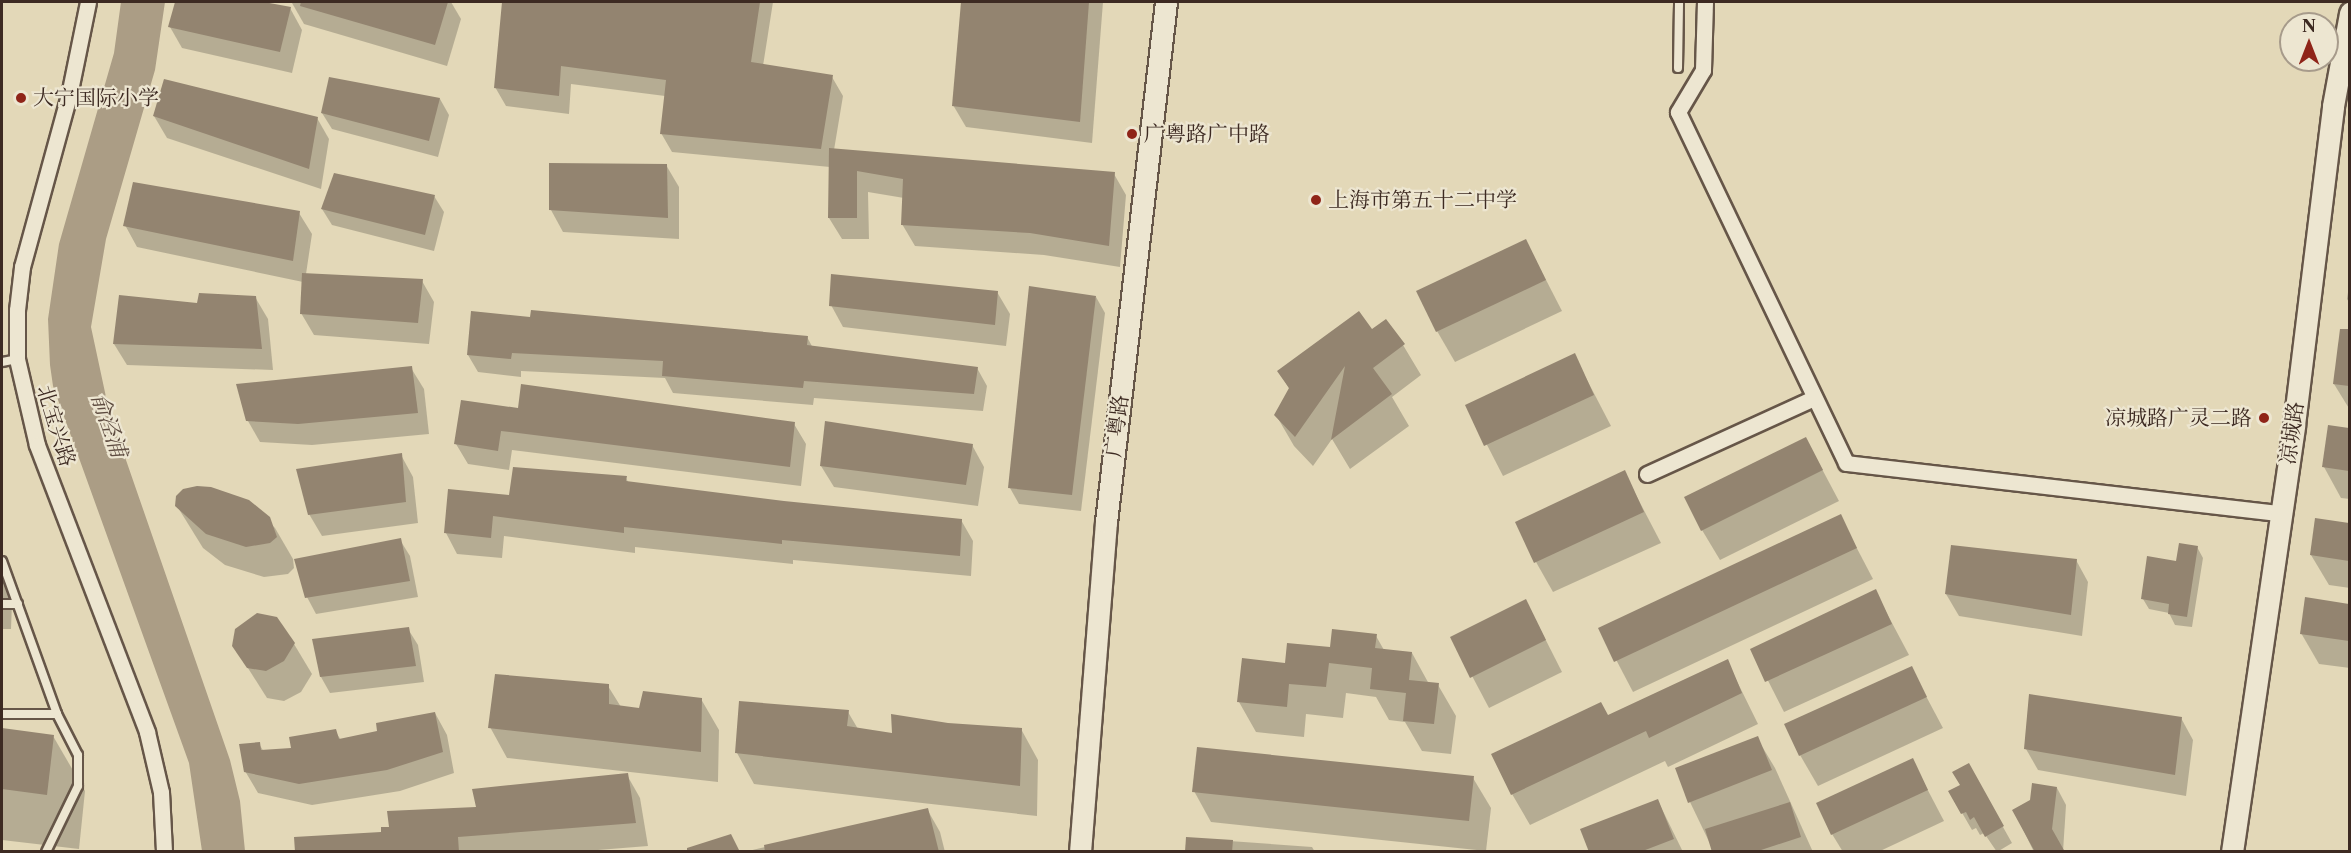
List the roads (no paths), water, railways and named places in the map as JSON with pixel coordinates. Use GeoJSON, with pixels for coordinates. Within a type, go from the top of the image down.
{"type":"FeatureCollection","features":[{"type":"Feature","properties":{"kind":"main road","name":"广粤路"},"geometry":{"type":"LineString","coordinates":[[1080,852],[1106,522],[1166,2]]}},
{"type":"Feature","properties":{"kind":"main road","name":"凉城路"},"geometry":{"type":"LineString","coordinates":[[2232,852],[2281,513],[2333,106],[2349,13]]}},
{"type":"Feature","properties":{"kind":"street","name":"北宝兴路"},"geometry":{"type":"LineString","coordinates":[[88,2],[69,95],[22,267],[17,310],[17,359],[38,445],[147,732],[161,792],[164,852]]}},
{"type":"Feature","properties":{"kind":"street"},"geometry":{"type":"LineString","coordinates":[[1705,2],[1703,70],[1678,112],[1846,463],[2281,513]]}},
{"type":"Feature","properties":{"kind":"street"},"geometry":{"type":"LineString","coordinates":[[1647,474],[1814,398]]}},
{"type":"Feature","properties":{"kind":"lane"},"geometry":{"type":"LineString","coordinates":[[1678,68],[1679,2]]}},
{"type":"Feature","properties":{"kind":"lane"},"geometry":{"type":"LineString","coordinates":[[2,362],[17,359]]}},
{"type":"Feature","properties":{"kind":"lane"},"geometry":{"type":"LineString","coordinates":[[2,561],[57,714],[78,755],[78,786],[46,852]]}},
{"type":"Feature","properties":{"kind":"lane"},"geometry":{"type":"LineString","coordinates":[[2,604],[18,604]]}},
{"type":"Feature","properties":{"kind":"lane"},"geometry":{"type":"LineString","coordinates":[[2,714],[57,714]]}},
{"type":"Feature","properties":{"kind":"water","name":"俞泾浦"},"geometry":{"type":"Polygon","coordinates":[[[121,2],[165,2],[155,70],[106,239],[91,327],[109,411],[230,760],[240,801],[245,851],[202,851],[189,763],[53,386],[48,319],[59,244],[114,53],[121,2]]]}},
{"type":"Feature","properties":{"kind":"place","name":"大宁国际小学"},"geometry":{"type":"Point","coordinates":[21,98]}},
{"type":"Feature","properties":{"kind":"place","name":"广粤路广中路"},"geometry":{"type":"Point","coordinates":[1132,134]}},
{"type":"Feature","properties":{"kind":"place","name":"上海市第五十二中学"},"geometry":{"type":"Point","coordinates":[1316,200]}},
{"type":"Feature","properties":{"kind":"place","name":"凉城路广灵二路"},"geometry":{"type":"Point","coordinates":[2264,418]}}]}
